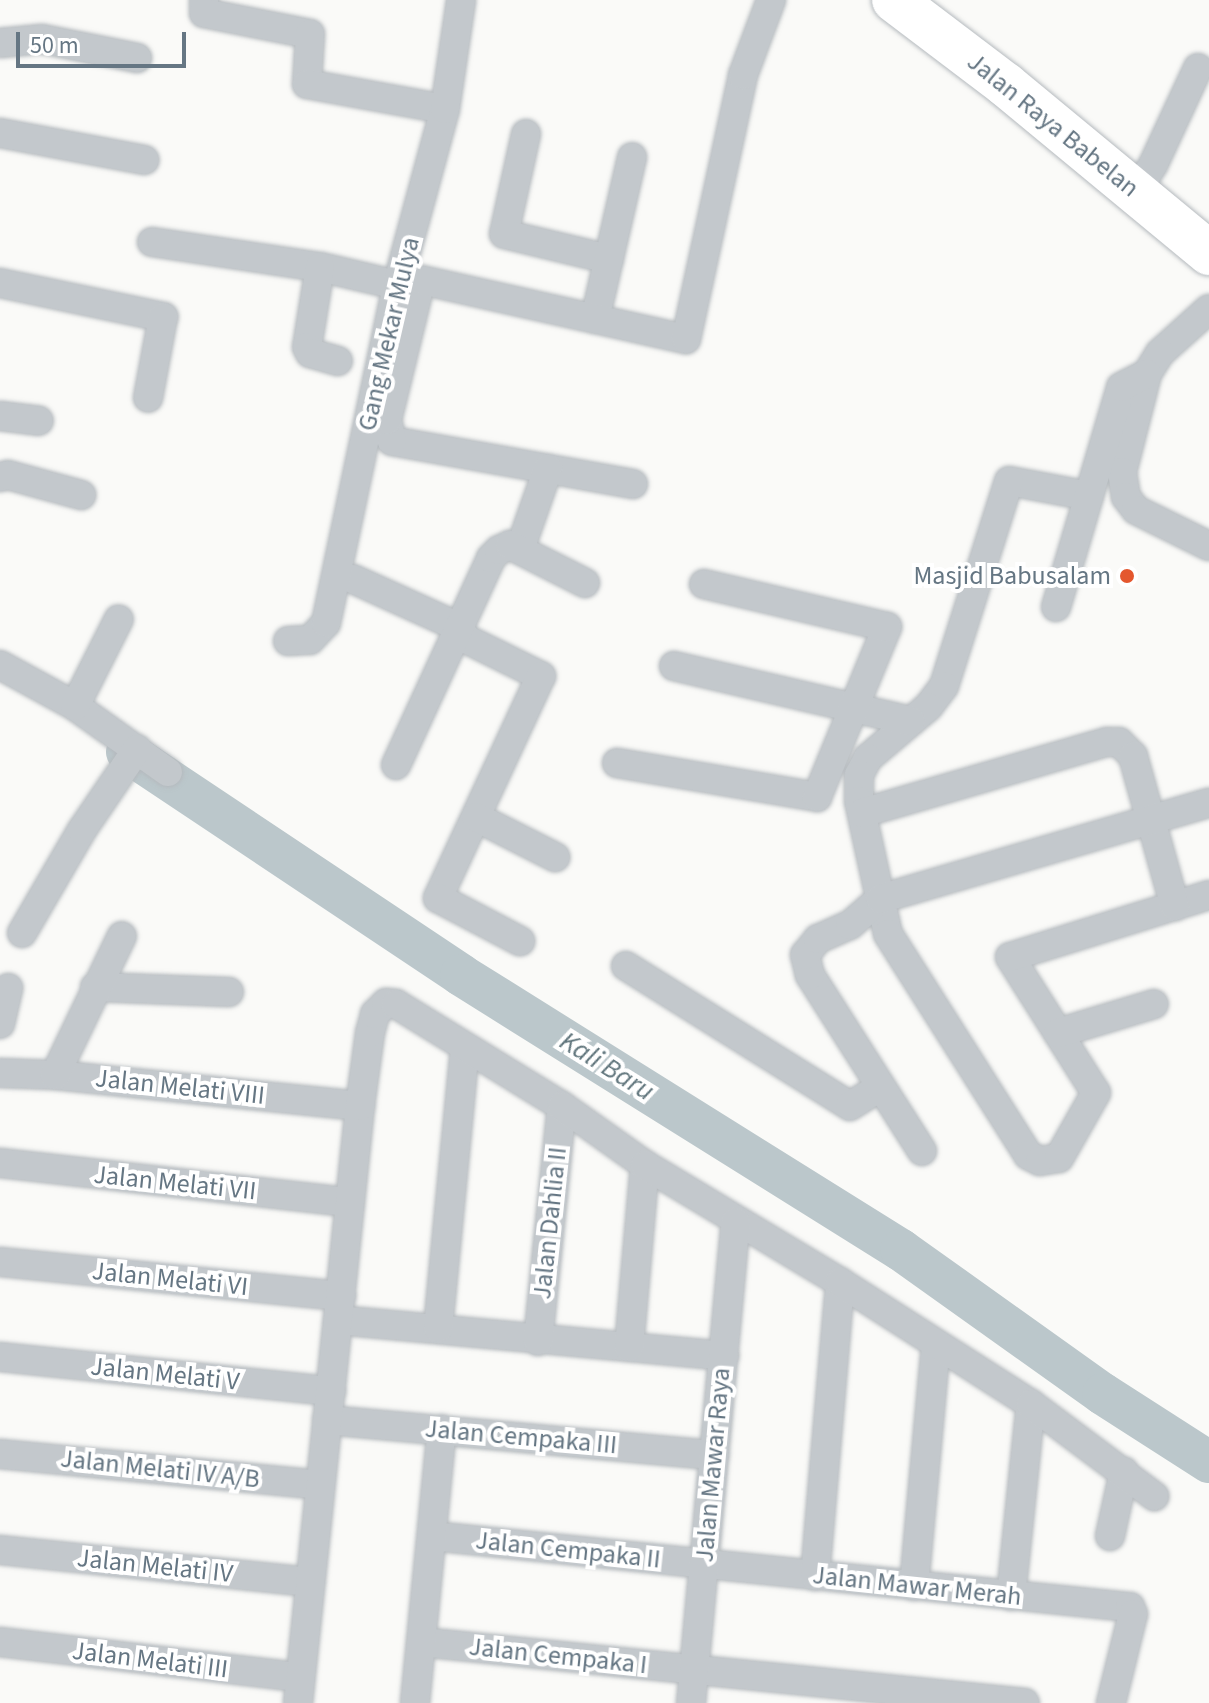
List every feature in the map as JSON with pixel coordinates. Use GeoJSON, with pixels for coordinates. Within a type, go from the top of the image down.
{"type":"FeatureCollection","features":[{"type":"Feature","properties":{"kind":"main road","name":"Jalan Raya Babelan"},"geometry":{"type":"LineString","coordinates":[[894,0],[1006,85],[1209,253]]}},
{"type":"Feature","properties":{"kind":"street"},"geometry":{"type":"LineString","coordinates":[[204,0],[204,13],[310,34],[307,84],[445,109]]}},
{"type":"Feature","properties":{"kind":"street","name":"Gang Mekar Mulya"},"geometry":{"type":"LineString","coordinates":[[288,641],[310,640],[326,623],[408,286],[445,109],[461,0]]}},
{"type":"Feature","properties":{"kind":"street"},"geometry":{"type":"LineString","coordinates":[[152,242],[320,267],[408,286],[421,280],[686,339],[743,75],[771,0]]}},
{"type":"Feature","properties":{"kind":"street"},"geometry":{"type":"LineString","coordinates":[[0,43],[42,39],[137,58]]}},
{"type":"Feature","properties":{"kind":"street"},"geometry":{"type":"LineString","coordinates":[[1136,192],[1153,165],[1198,68]]}},
{"type":"Feature","properties":{"kind":"street"},"geometry":{"type":"LineString","coordinates":[[0,133],[144,160]]}},
{"type":"Feature","properties":{"kind":"street"},"geometry":{"type":"LineString","coordinates":[[526,134],[504,234],[609,259]]}},
{"type":"Feature","properties":{"kind":"street"},"geometry":{"type":"LineString","coordinates":[[595,319],[632,157]]}},
{"type":"Feature","properties":{"kind":"street"},"geometry":{"type":"LineString","coordinates":[[320,267],[307,347],[310,353],[338,361]]}},
{"type":"Feature","properties":{"kind":"street"},"geometry":{"type":"LineString","coordinates":[[0,283],[163,317],[148,398]]}},
{"type":"Feature","properties":{"kind":"street"},"geometry":{"type":"LineString","coordinates":[[408,286],[387,420],[392,441],[633,484]]}},
{"type":"Feature","properties":{"kind":"street"},"geometry":{"type":"LineString","coordinates":[[1209,309],[1160,353],[1147,374],[1122,472],[1126,497],[1146,518],[1209,546]]}},
{"type":"Feature","properties":{"kind":"street"},"geometry":{"type":"LineString","coordinates":[[1056,607],[1121,387],[1147,374]]}},
{"type":"Feature","properties":{"kind":"street"},"geometry":{"type":"LineString","coordinates":[[0,416],[39,421]]}},
{"type":"Feature","properties":{"kind":"street"},"geometry":{"type":"LineString","coordinates":[[520,549],[548,469]]}},
{"type":"Feature","properties":{"kind":"street"},"geometry":{"type":"LineString","coordinates":[[0,477],[8,475],[81,495]]}},
{"type":"Feature","properties":{"kind":"street"},"geometry":{"type":"LineString","coordinates":[[1089,496],[1009,481],[944,686],[911,721],[868,758],[859,775],[862,813],[888,934],[1028,1155],[1040,1161],[1059,1158],[1096,1093],[1010,957],[1209,895]]}},
{"type":"Feature","properties":{"kind":"street"},"geometry":{"type":"LineString","coordinates":[[396,765],[491,558],[510,545],[585,583]]}},
{"type":"Feature","properties":{"kind":"street"},"geometry":{"type":"LineString","coordinates":[[353,579],[459,627],[466,639],[541,676],[438,898],[520,941]]}},
{"type":"Feature","properties":{"kind":"street"},"geometry":{"type":"LineString","coordinates":[[617,763],[817,797],[887,627],[704,584]]}},
{"type":"Feature","properties":{"kind":"street"},"geometry":{"type":"LineString","coordinates":[[75,706],[119,619]]}},
{"type":"Feature","properties":{"kind":"street"},"geometry":{"type":"LineString","coordinates":[[0,665],[75,706],[133,754],[168,772]]}},
{"type":"Feature","properties":{"kind":"street"},"geometry":{"type":"LineString","coordinates":[[674,666],[911,721]]}},
{"type":"Feature","properties":{"kind":"street"},"geometry":{"type":"LineString","coordinates":[[862,813],[1107,742],[1119,742],[1133,756],[1175,906]]}},
{"type":"Feature","properties":{"kind":"street"},"geometry":{"type":"LineString","coordinates":[[22,933],[82,830],[133,754]]}},
{"type":"Feature","properties":{"kind":"street"},"geometry":{"type":"LineString","coordinates":[[922,1151],[810,975],[805,955],[818,939],[850,925],[880,899],[1209,803]]}},
{"type":"Feature","properties":{"kind":"street"},"geometry":{"type":"LineString","coordinates":[[476,817],[555,857]]}},
{"type":"Feature","properties":{"kind":"street"},"geometry":{"type":"LineString","coordinates":[[55,1075],[122,936]]}},
{"type":"Feature","properties":{"kind":"street"},"geometry":{"type":"LineString","coordinates":[[626,966],[850,1106],[881,1087]]}},
{"type":"Feature","properties":{"kind":"street"},"geometry":{"type":"LineString","coordinates":[[95,987],[229,992]]}},
{"type":"Feature","properties":{"kind":"street"},"geometry":{"type":"LineString","coordinates":[[0,1024],[8,988]]}},
{"type":"Feature","properties":{"kind":"street"},"geometry":{"type":"LineString","coordinates":[[299,1690],[360,1106],[370,1033],[375,1014],[386,1003],[396,1004],[562,1106],[735,1225],[840,1282],[1031,1404],[1154,1496]]}},
{"type":"Feature","properties":{"kind":"street"},"geometry":{"type":"LineString","coordinates":[[1058,1033],[1154,1004]]}},
{"type":"Feature","properties":{"kind":"street"},"geometry":{"type":"LineString","coordinates":[[438,1328],[465,1049]]}},
{"type":"Feature","properties":{"kind":"street","name":"Jalan Melati VIII"},"geometry":{"type":"LineString","coordinates":[[0,1073],[55,1075],[360,1106]]}},
{"type":"Feature","properties":{"kind":"street","name":"Jalan Dahlia II"},"geometry":{"type":"LineString","coordinates":[[538,1341],[562,1106]]}},
{"type":"Feature","properties":{"kind":"street","name":"Jalan Melati VII"},"geometry":{"type":"LineString","coordinates":[[0,1163],[350,1202]]}},
{"type":"Feature","properties":{"kind":"street"},"geometry":{"type":"LineString","coordinates":[[629,1347],[645,1165]]}},
{"type":"Feature","properties":{"kind":"street","name":"Jalan Mawar Raya"},"geometry":{"type":"LineString","coordinates":[[691,1703],[735,1225]]}},
{"type":"Feature","properties":{"kind":"street","name":"Jalan Melati VI"},"geometry":{"type":"LineString","coordinates":[[0,1262],[339,1308],[438,1328],[538,1341],[724,1356]]}},
{"type":"Feature","properties":{"kind":"street"},"geometry":{"type":"LineString","coordinates":[[815,1576],[840,1282]]}},
{"type":"Feature","properties":{"kind":"street"},"geometry":{"type":"LineString","coordinates":[[914,1586],[936,1345]]}},
{"type":"Feature","properties":{"kind":"street","name":"Jalan Melati V"},"geometry":{"type":"LineString","coordinates":[[0,1357],[331,1391]]}},
{"type":"Feature","properties":{"kind":"street"},"geometry":{"type":"LineString","coordinates":[[1011,1596],[1031,1404]]}},
{"type":"Feature","properties":{"kind":"street","name":"Jalan Cempaka III"},"geometry":{"type":"LineString","coordinates":[[327,1420],[714,1455]]}},
{"type":"Feature","properties":{"kind":"street"},"geometry":{"type":"LineString","coordinates":[[415,1703],[442,1429]]}},
{"type":"Feature","properties":{"kind":"street","name":"Jalan Melati IV A/B"},"geometry":{"type":"LineString","coordinates":[[0,1454],[320,1485]]}},
{"type":"Feature","properties":{"kind":"street"},"geometry":{"type":"LineString","coordinates":[[1110,1536],[1124,1472]]}},
{"type":"Feature","properties":{"kind":"street","name":"Jalan Cempaka II"},"geometry":{"type":"LineString","coordinates":[[432,1536],[704,1565]]}},
{"type":"Feature","properties":{"kind":"street","name":"Jalan Melati IV"},"geometry":{"type":"LineString","coordinates":[[0,1550],[310,1582]]}},
{"type":"Feature","properties":{"kind":"street","name":"Jalan Mawar Merah"},"geometry":{"type":"LineString","coordinates":[[704,1565],[1130,1607],[1133,1614],[1111,1703]]}},
{"type":"Feature","properties":{"kind":"street","name":"Jalan Melati III"},"geometry":{"type":"LineString","coordinates":[[0,1642],[299,1690]]}},
{"type":"Feature","properties":{"kind":"street","name":"Jalan Cempaka I"},"geometry":{"type":"LineString","coordinates":[[421,1642],[1025,1703]]}},
{"type":"Feature","properties":{"kind":"waterway","name":"Kali Baru"},"geometry":{"type":"LineString","coordinates":[[127,752],[461,975],[901,1250],[1103,1394],[1209,1462]]}},
{"type":"Feature","properties":{"kind":"place","name":"Masjid Babusalam"},"geometry":{"type":"Point","coordinates":[1127,576]}}]}
